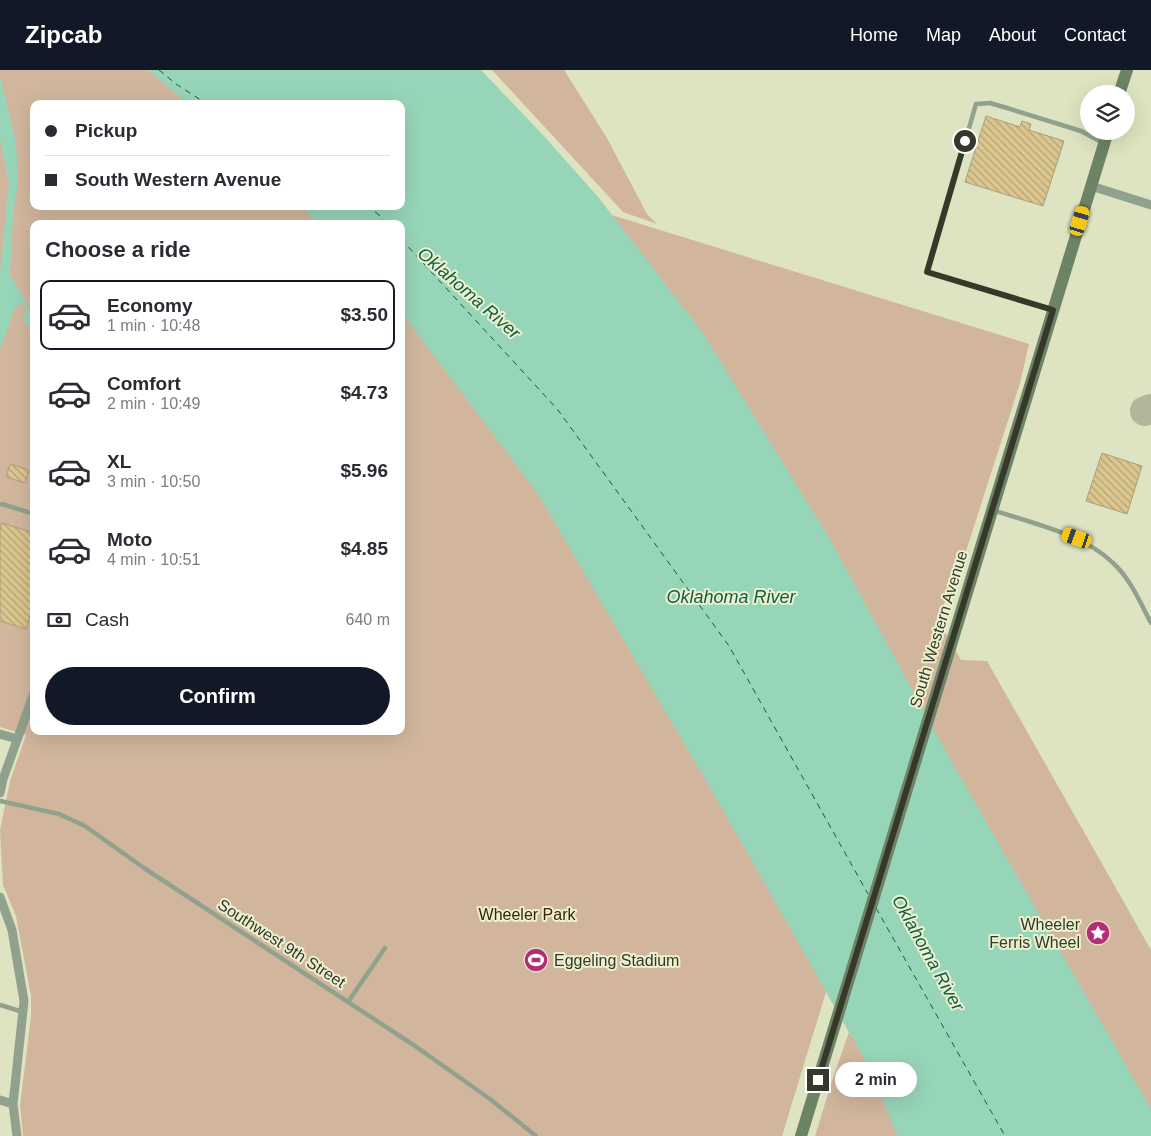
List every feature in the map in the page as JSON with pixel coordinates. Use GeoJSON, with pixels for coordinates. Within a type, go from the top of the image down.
{"type":"FeatureCollection","features":[{"type":"Feature","properties":{"kind":"main road"},"geometry":{"type":"LineString","coordinates":[[1122,85],[1127,70]]}},
{"type":"Feature","properties":{"kind":"main road","name":"South Western Avenue"},"geometry":{"type":"LineString","coordinates":[[800,1136],[1105,140]]}},
{"type":"Feature","properties":{"kind":"street"},"geometry":{"type":"LineString","coordinates":[[1091,186],[1151,205]]}},
{"type":"Feature","properties":{"kind":"street"},"geometry":{"type":"LineString","coordinates":[[0,793],[30,704]]}},
{"type":"Feature","properties":{"kind":"street"},"geometry":{"type":"LineString","coordinates":[[0,734],[17,739]]}},
{"type":"Feature","properties":{"kind":"street"},"geometry":{"type":"LineString","coordinates":[[0,897],[2,907],[9,920],[24,992],[24,1012],[13,1104],[16,1136]]}},
{"type":"Feature","properties":{"kind":"street"},"geometry":{"type":"LineString","coordinates":[[0,1100],[13,1104]]}},
{"type":"Feature","properties":{"kind":"lane"},"geometry":{"type":"LineString","coordinates":[[1053,310],[927,272],[976,104],[990,103],[1080,130]]}},
{"type":"Feature","properties":{"kind":"lane"},"geometry":{"type":"LineString","coordinates":[[2,504],[30,513]]}},
{"type":"Feature","properties":{"kind":"lane"},"geometry":{"type":"LineString","coordinates":[[992,509],[1077,538],[1097,549],[1113,562],[1131,584],[1151,623]]}},
{"type":"Feature","properties":{"kind":"lane","name":"Southwest 9th Street"},"geometry":{"type":"LineString","coordinates":[[0,801],[59,814],[85,826],[144,868],[415,1046],[490,1099],[536,1136]]}},
{"type":"Feature","properties":{"kind":"lane"},"geometry":{"type":"LineString","coordinates":[[348,1002],[385,948]]}},
{"type":"Feature","properties":{"kind":"lane"},"geometry":{"type":"LineString","coordinates":[[0,1005],[24,1012]]}},
{"type":"Feature","properties":{"kind":"green space","name":"Wheeler Park"},"geometry":{"type":"Polygon","coordinates":[[[0,70],[147,70],[154,74],[236,100],[30,100],[30,210],[405,210],[405,151],[1029,344],[1020,383],[950,601],[945,601],[939,621],[961,660],[987,661],[1151,950],[1151,1136],[815,1136],[849,1032],[826,992],[782,1136],[23,1136],[20,1105],[31,1016],[31,996],[16,916],[3,885],[0,830],[10,781],[26,735],[0,727],[0,70]]]}},
{"type":"Feature","properties":{"kind":"green space"},"geometry":{"type":"Polygon","coordinates":[[[492,70],[564,70],[607,138],[647,214],[657,224],[623,212],[492,70]]]}},
{"type":"Feature","properties":{"kind":"water","name":"Oklahoma River"},"geometry":{"type":"Polygon","coordinates":[[[148,70],[481,70],[543,135],[599,198],[703,333],[831,541],[954,766],[1151,1109],[1151,1136],[898,1136],[864,1058],[712,791],[538,494],[405,317],[405,220],[315,220],[305,210],[405,210],[405,100],[184,100],[148,70]]]}},
{"type":"Feature","properties":{"kind":"water"},"geometry":{"type":"Polygon","coordinates":[[[0,77],[16,142],[18,181],[13,214],[10,273],[22,294],[22,302],[15,308],[0,350],[0,273],[9,183],[0,140],[0,77]]]}},
{"type":"Feature","properties":{"kind":"water"},"geometry":{"type":"Polygon","coordinates":[[[30,310],[30,329],[22,318],[30,310]]]}},
{"type":"Feature","properties":{"kind":"building"},"geometry":{"type":"Polygon","coordinates":[[[986,116],[1020,127],[1022,121],[1031,124],[1029,130],[1064,141],[1043,206],[965,182],[986,116]]]}},
{"type":"Feature","properties":{"kind":"building"},"geometry":{"type":"Polygon","coordinates":[[[1102,453],[1142,466],[1127,514],[1086,501],[1102,453]]]}},
{"type":"Feature","properties":{"kind":"building"},"geometry":{"type":"Polygon","coordinates":[[[10,464],[29,470],[25,483],[6,477],[10,464]]]}},
{"type":"Feature","properties":{"kind":"building"},"geometry":{"type":"Polygon","coordinates":[[[2,523],[30,532],[30,616],[26,629],[0,621],[0,529],[2,523]]]}},
{"type":"Feature","properties":{"kind":"waterway"},"geometry":{"type":"LineString","coordinates":[[20,295],[28,313]]}},
{"type":"Feature","properties":{"kind":"ferry route"},"geometry":{"type":"LineString","coordinates":[[159,70],[201,100]]}},
{"type":"Feature","properties":{"kind":"ferry route"},"geometry":{"type":"LineString","coordinates":[[372,210],[383,220]]}},
{"type":"Feature","properties":{"kind":"ferry route"},"geometry":{"type":"LineString","coordinates":[[405,243],[558,410],[729,646],[868,894]]}},
{"type":"Feature","properties":{"kind":"ferry route"},"geometry":{"type":"LineString","coordinates":[[876,908],[1005,1136]]}},
{"type":"Feature","properties":{"kind":"taxiway"},"geometry":{"type":"LineString","coordinates":[[1145,411],[1151,409]]}},
{"type":"Feature","properties":{"kind":"place","name":"Wheeler Ferris Wheel"},"geometry":{"type":"Point","coordinates":[1098,933]}},
{"type":"Feature","properties":{"kind":"place","name":"Eggeling Stadium"},"geometry":{"type":"Point","coordinates":[536,960]}},
{"type":"Feature","properties":{"kind":"route"},"geometry":{"type":"LineString","coordinates":[[818,1080],[1053,310],[927,272],[965,141]]}}]}
